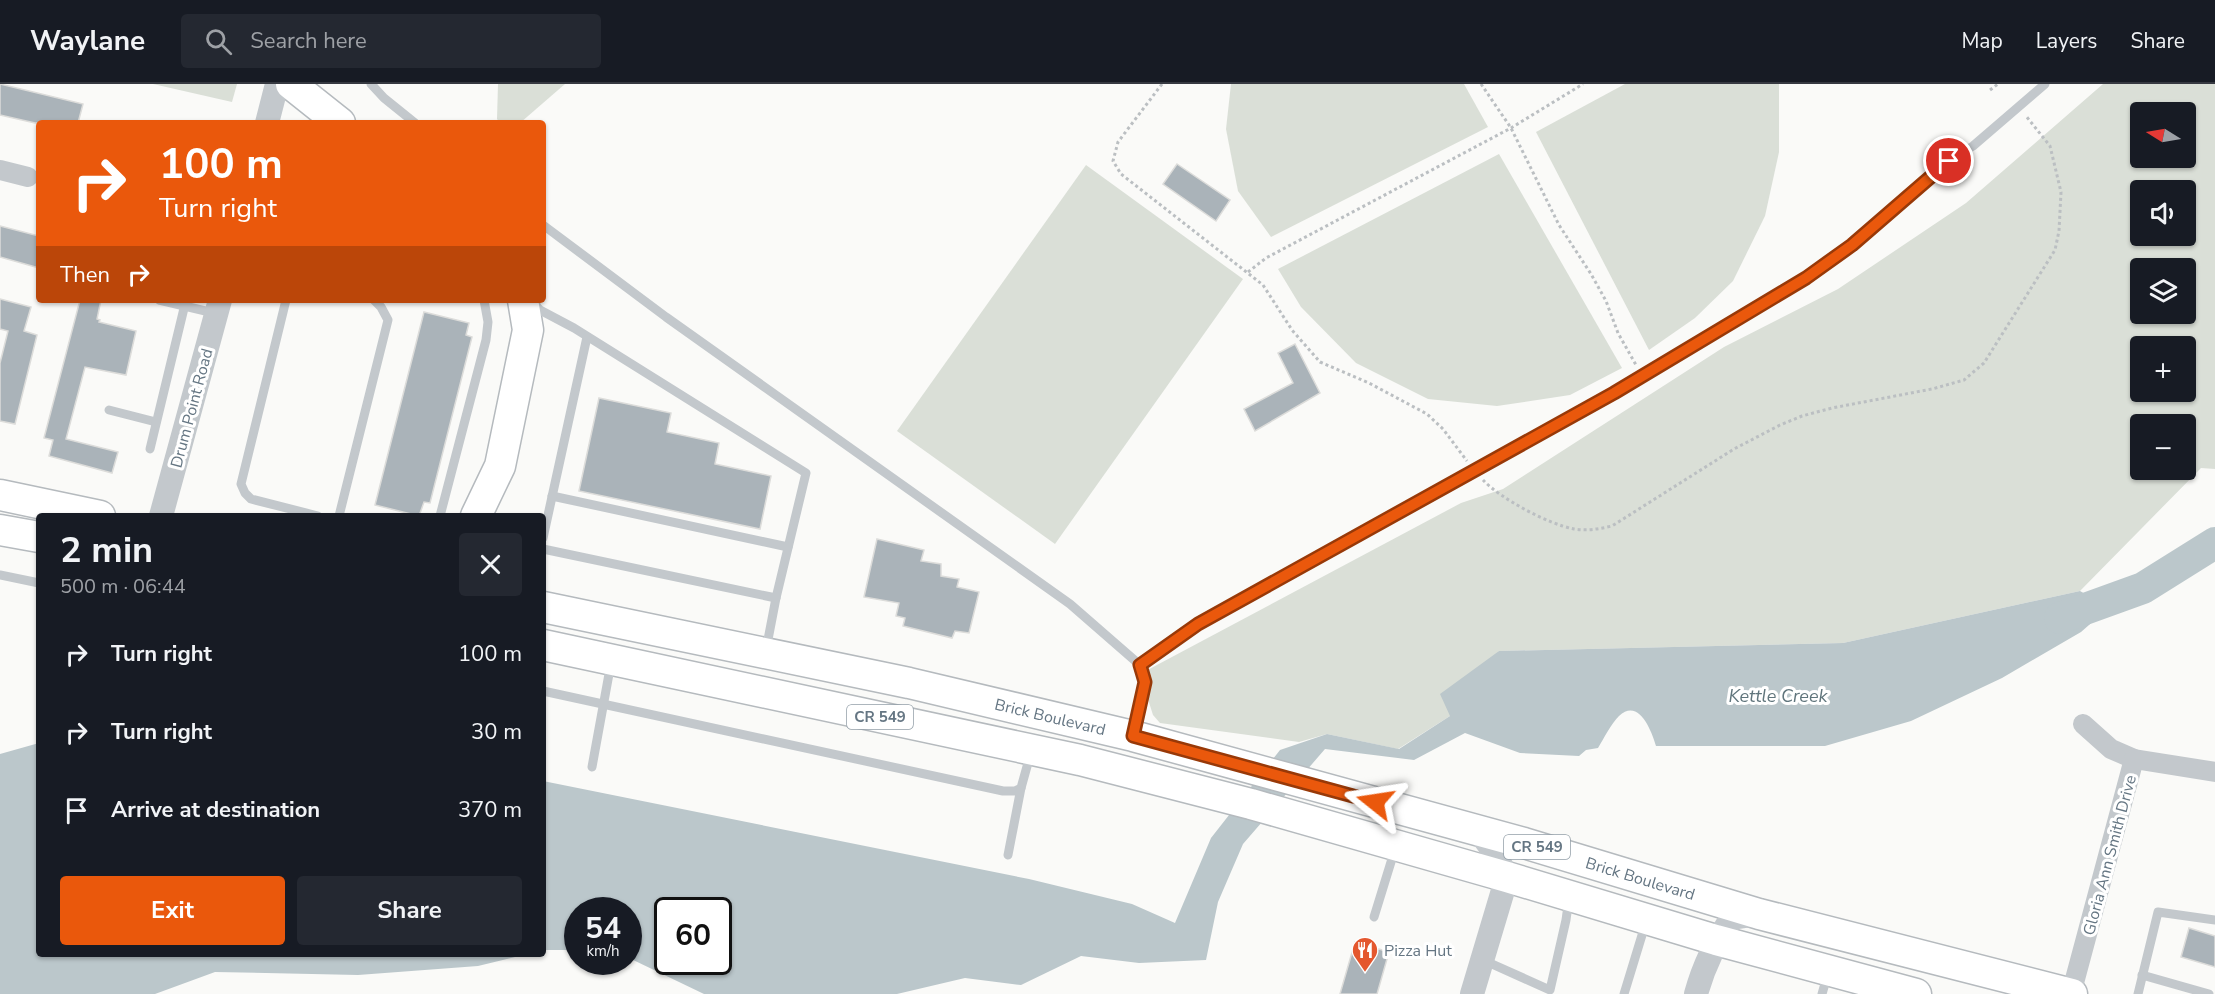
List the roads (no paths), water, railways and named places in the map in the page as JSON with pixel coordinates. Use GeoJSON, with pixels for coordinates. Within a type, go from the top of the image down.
{"type":"FeatureCollection","features":[{"type":"Feature","properties":{"kind":"main road"},"geometry":{"type":"LineString","coordinates":[[291,84],[336,120]]}},
{"type":"Feature","properties":{"kind":"main road"},"geometry":{"type":"LineString","coordinates":[[492,513],[528,330],[524,303]]}},
{"type":"Feature","properties":{"kind":"main road"},"geometry":{"type":"LineString","coordinates":[[478,513],[500,466]]}},
{"type":"Feature","properties":{"kind":"main road"},"geometry":{"type":"LineString","coordinates":[[0,495],[86,513]]}},
{"type":"Feature","properties":{"kind":"main road"},"geometry":{"type":"LineString","coordinates":[[0,530],[36,536]]}},
{"type":"Feature","properties":{"kind":"main road","name":"Brick Boulevard"},"geometry":{"type":"LineString","coordinates":[[546,608],[909,683],[1133,736],[1478,830],[1759,914],[2072,994]]}},
{"type":"Feature","properties":{"kind":"main road","name":"CR 549"},"geometry":{"type":"LineString","coordinates":[[546,646],[1032,750],[1215,795],[1716,940],[1825,982],[1916,994]]}},
{"type":"Feature","properties":{"kind":"street"},"geometry":{"type":"LineString","coordinates":[[268,120],[277,84]]}},
{"type":"Feature","properties":{"kind":"street"},"geometry":{"type":"LineString","coordinates":[[0,170],[28,177]]}},
{"type":"Feature","properties":{"kind":"street","name":"Drum Point Road"},"geometry":{"type":"LineString","coordinates":[[162,513],[218,307]]}},
{"type":"Feature","properties":{"kind":"street"},"geometry":{"type":"LineString","coordinates":[[2083,724],[2111,749],[2134,759]]}},
{"type":"Feature","properties":{"kind":"street","name":"Gloria Ann Smith Drive"},"geometry":{"type":"LineString","coordinates":[[2072,994],[2134,759],[2215,772]]}},
{"type":"Feature","properties":{"kind":"street"},"geometry":{"type":"LineString","coordinates":[[1472,994],[1507,878],[1494,852],[1478,830]]}},
{"type":"Feature","properties":{"kind":"street"},"geometry":{"type":"LineString","coordinates":[[1696,994],[1703,969],[1716,940],[1732,918],[1759,914]]}},
{"type":"Feature","properties":{"kind":"lane"},"geometry":{"type":"LineString","coordinates":[[371,84],[411,120]]}},
{"type":"Feature","properties":{"kind":"lane"},"geometry":{"type":"LineString","coordinates":[[1140,665],[1198,624],[1642,376],[1806,278],[1852,245],[1949,161],[1973,146],[2045,84]]}},
{"type":"Feature","properties":{"kind":"lane"},"geometry":{"type":"LineString","coordinates":[[546,227],[666,317],[1070,604],[1140,665],[1145,682],[1133,736]]}},
{"type":"Feature","properties":{"kind":"lane"},"geometry":{"type":"LineString","coordinates":[[150,449],[185,303],[218,307]]}},
{"type":"Feature","properties":{"kind":"lane"},"geometry":{"type":"LineString","coordinates":[[285,303],[241,484],[251,499],[306,513]]}},
{"type":"Feature","properties":{"kind":"lane"},"geometry":{"type":"LineString","coordinates":[[340,513],[388,320],[377,303]]}},
{"type":"Feature","properties":{"kind":"lane"},"geometry":{"type":"LineString","coordinates":[[441,513],[486,340],[488,322],[485,303]]}},
{"type":"Feature","properties":{"kind":"lane"},"geometry":{"type":"LineString","coordinates":[[533,303],[540,310],[806,473],[765,653]]}},
{"type":"Feature","properties":{"kind":"lane"},"geometry":{"type":"LineString","coordinates":[[546,524],[587,337]]}},
{"type":"Feature","properties":{"kind":"lane"},"geometry":{"type":"LineString","coordinates":[[109,410],[156,422]]}},
{"type":"Feature","properties":{"kind":"lane"},"geometry":{"type":"LineString","coordinates":[[552,496],[788,547]]}},
{"type":"Feature","properties":{"kind":"lane"},"geometry":{"type":"LineString","coordinates":[[546,550],[776,598]]}},
{"type":"Feature","properties":{"kind":"lane"},"geometry":{"type":"LineString","coordinates":[[0,575],[36,583]]}},
{"type":"Feature","properties":{"kind":"lane"},"geometry":{"type":"LineString","coordinates":[[592,767],[612,660]]}},
{"type":"Feature","properties":{"kind":"lane"},"geometry":{"type":"LineString","coordinates":[[546,692],[1003,791],[1015,791],[1021,788]]}},
{"type":"Feature","properties":{"kind":"lane"},"geometry":{"type":"LineString","coordinates":[[1008,855],[1021,788],[1032,750]]}},
{"type":"Feature","properties":{"kind":"lane"},"geometry":{"type":"LineString","coordinates":[[1374,917],[1396,846]]}},
{"type":"Feature","properties":{"kind":"lane"},"geometry":{"type":"LineString","coordinates":[[1482,960],[1552,992],[1569,896]]}},
{"type":"Feature","properties":{"kind":"lane"},"geometry":{"type":"LineString","coordinates":[[2138,994],[2158,912],[2215,920]]}},
{"type":"Feature","properties":{"kind":"lane"},"geometry":{"type":"LineString","coordinates":[[1624,994],[1647,919]]}},
{"type":"Feature","properties":{"kind":"lane"},"geometry":{"type":"LineString","coordinates":[[2142,975],[2209,994]]}},
{"type":"Feature","properties":{"kind":"water"},"geometry":{"type":"Polygon","coordinates":[[[2080,591],[2101,603],[2097,618],[2081,632],[2002,678],[1911,721],[1825,746],[1656,746],[1644,719],[1638,713],[1626,711],[1610,727],[1598,748],[1586,750],[1579,756],[1520,753],[1465,733],[1414,760],[1325,749],[1243,844],[1218,902],[1206,960],[1139,963],[1081,956],[1021,985],[965,978],[897,994],[704,994],[664,975],[732,975],[732,897],[654,897],[654,970],[642,964],[642,897],[564,897],[564,950],[546,950],[546,782],[1029,879],[1132,904],[1175,923],[1211,838],[1280,750],[1327,734],[1399,749],[1450,716],[1440,694],[1499,651],[1843,643],[2080,591]]]}},
{"type":"Feature","properties":{"kind":"water"},"geometry":{"type":"Polygon","coordinates":[[[36,744],[36,957],[515,957],[478,966],[358,975],[215,972],[155,994],[0,994],[0,754],[36,744]]]}},
{"type":"Feature","properties":{"kind":"waterway","name":"Kettle Creek"},"geometry":{"type":"LineString","coordinates":[[2060,618],[2143,588],[2215,543]]}},
{"type":"Feature","properties":{"kind":"place","name":"Pizza Hut"},"geometry":{"type":"Point","coordinates":[1365,973]}}]}
